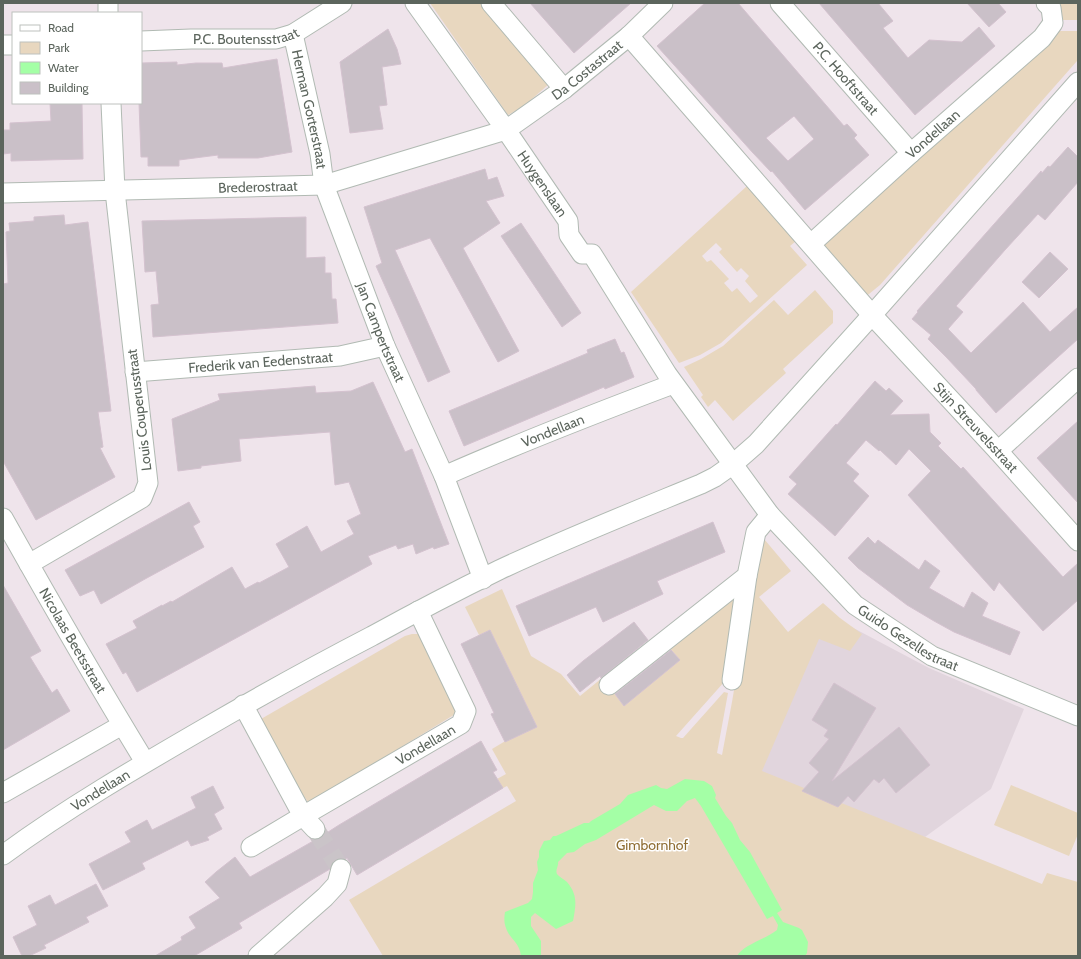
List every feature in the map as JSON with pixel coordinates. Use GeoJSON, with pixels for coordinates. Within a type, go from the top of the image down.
{"type":"FeatureCollection","features":[{"type":"Feature","properties":{"kind":"street","name":"P.C. Boutensstraat"},"geometry":{"type":"LineString","coordinates":[[142,41],[276,38],[293,34],[342,3]]}},
{"type":"Feature","properties":{"kind":"street","name":"Huygenslaan"},"geometry":{"type":"LineString","coordinates":[[415,3],[506,130],[568,221],[569,235],[582,254],[592,254],[673,384]]}},
{"type":"Feature","properties":{"kind":"street"},"geometry":{"type":"LineString","coordinates":[[491,3],[564,89]]}},
{"type":"Feature","properties":{"kind":"street","name":"Da Costastraat"},"geometry":{"type":"LineString","coordinates":[[506,130],[564,89],[629,36],[663,3]]}},
{"type":"Feature","properties":{"kind":"street","name":"P.C. Hooftstraat"},"geometry":{"type":"LineString","coordinates":[[780,3],[911,153]]}},
{"type":"Feature","properties":{"kind":"street","name":"Vondellaan"},"geometry":{"type":"LineString","coordinates":[[811,244],[911,153],[1042,38],[1053,23],[1051,8],[1046,3]]}},
{"type":"Feature","properties":{"kind":"street","name":"Herman Gorterstraat"},"geometry":{"type":"LineString","coordinates":[[293,34],[320,154],[324,185]]}},
{"type":"Feature","properties":{"kind":"street"},"geometry":{"type":"LineString","coordinates":[[629,36],[872,315]]}},
{"type":"Feature","properties":{"kind":"street","name":"Vondellaan"},"geometry":{"type":"LineString","coordinates":[[3,856],[63,813],[146,762],[243,705],[418,611],[548,548],[701,484],[732,465],[756,444],[1078,82]]}},
{"type":"Feature","properties":{"kind":"street","name":"Louis Couperusstraat"},"geometry":{"type":"LineString","coordinates":[[28,564],[142,498],[148,483],[115,191],[111,104]]}},
{"type":"Feature","properties":{"kind":"street","name":"Brederostraat"},"geometry":{"type":"LineString","coordinates":[[3,193],[324,185],[506,130]]}},
{"type":"Feature","properties":{"kind":"street","name":"Jan Campertstraat"},"geometry":{"type":"LineString","coordinates":[[324,185],[385,346],[444,476]]}},
{"type":"Feature","properties":{"kind":"street","name":"Stijn Streuvelsstraat"},"geometry":{"type":"LineString","coordinates":[[872,315],[1078,540]]}},
{"type":"Feature","properties":{"kind":"street","name":"Frederik van Eedenstraat"},"geometry":{"type":"LineString","coordinates":[[135,372],[340,356],[385,346]]}},
{"type":"Feature","properties":{"kind":"street"},"geometry":{"type":"LineString","coordinates":[[998,451],[1078,378]]}},
{"type":"Feature","properties":{"kind":"street"},"geometry":{"type":"LineString","coordinates":[[673,384],[732,465]]}},
{"type":"Feature","properties":{"kind":"street","name":"Vondellaan"},"geometry":{"type":"LineString","coordinates":[[444,476],[596,412],[673,384]]}},
{"type":"Feature","properties":{"kind":"street","name":"Guido Gezellestraat"},"geometry":{"type":"LineString","coordinates":[[732,465],[770,515],[855,605],[932,656],[1078,716]]}},
{"type":"Feature","properties":{"kind":"street"},"geometry":{"type":"LineString","coordinates":[[444,476],[483,579]]}},
{"type":"Feature","properties":{"kind":"street"},"geometry":{"type":"LineString","coordinates":[[732,680],[747,576],[756,532],[770,515]]}},
{"type":"Feature","properties":{"kind":"street","name":"Nicolaas Beetsstraat"},"geometry":{"type":"LineString","coordinates":[[3,518],[28,564],[122,725],[146,762]]}},
{"type":"Feature","properties":{"kind":"street"},"geometry":{"type":"LineString","coordinates":[[609,685],[747,576]]}},
{"type":"Feature","properties":{"kind":"street","name":"Vondellaan"},"geometry":{"type":"LineString","coordinates":[[251,847],[309,823],[461,724],[466,711],[418,611]]}},
{"type":"Feature","properties":{"kind":"street"},"geometry":{"type":"LineString","coordinates":[[243,705],[309,823]]}},
{"type":"Feature","properties":{"kind":"street"},"geometry":{"type":"LineString","coordinates":[[3,793],[122,725]]}},
{"type":"Feature","properties":{"kind":"street","name":"Vondellaan"},"geometry":{"type":"LineString","coordinates":[[3,846],[22,842]]}},
{"type":"Feature","properties":{"kind":"street"},"geometry":{"type":"LineString","coordinates":[[258,956],[337,884],[341,869]]}},
{"type":"Feature","properties":{"kind":"shaded area"},"geometry":{"type":"Polygon","coordinates":[[[825,613],[929,668],[1024,709],[991,789],[925,837],[838,807],[746,768],[825,613]]]}},
{"type":"Feature","properties":{"kind":"green space"},"geometry":{"type":"Polygon","coordinates":[[[430,3],[482,3],[544,76],[549,84],[524,106],[508,115],[430,3]]]}},
{"type":"Feature","properties":{"kind":"green space"},"geometry":{"type":"Polygon","coordinates":[[[1055,3],[1078,3],[1078,20],[1061,20],[1055,3]]]}},
{"type":"Feature","properties":{"kind":"green space"},"geometry":{"type":"Polygon","coordinates":[[[1058,31],[1078,31],[1078,60],[880,285],[863,298],[822,242],[1058,31]]]}},
{"type":"Feature","properties":{"kind":"green space"},"geometry":{"type":"Polygon","coordinates":[[[747,186],[796,241],[790,246],[807,265],[721,343],[700,355],[679,363],[631,292],[747,186]],[[716,243],[702,256],[707,262],[711,260],[729,279],[724,283],[732,292],[737,288],[750,303],[758,296],[745,281],[749,276],[741,268],[737,272],[719,252],[722,249],[716,243]]]}},
{"type":"Feature","properties":{"kind":"green space"},"geometry":{"type":"Polygon","coordinates":[[[815,290],[833,311],[833,323],[783,369],[786,373],[733,421],[715,400],[708,407],[701,397],[703,395],[684,367],[723,346],[774,300],[788,315],[815,290]]]}},
{"type":"Feature","properties":{"kind":"green space","name":"Gimbornhof"},"geometry":{"type":"Polygon","coordinates":[[[760,534],[791,571],[759,597],[788,632],[823,603],[862,634],[850,651],[819,639],[762,771],[1042,884],[1047,873],[1078,882],[1078,956],[383,956],[349,900],[516,801],[507,786],[503,788],[497,779],[506,774],[492,749],[507,740],[537,727],[490,630],[479,635],[465,607],[502,589],[531,656],[561,674],[580,696],[602,678],[624,706],[680,660],[669,647],[742,587],[725,681],[676,736],[683,738],[724,692],[728,693],[717,753],[722,755],[760,534]]]}},
{"type":"Feature","properties":{"kind":"green space"},"geometry":{"type":"Polygon","coordinates":[[[421,634],[457,713],[308,802],[280,763],[261,719],[405,636],[421,634]]]}},
{"type":"Feature","properties":{"kind":"green space"},"geometry":{"type":"Polygon","coordinates":[[[1011,785],[1078,813],[1078,834],[1069,856],[994,825],[1011,785]]]}},
{"type":"Feature","properties":{"kind":"water"},"geometry":{"type":"Polygon","coordinates":[[[685,779],[704,781],[712,786],[716,795],[715,798],[732,823],[740,840],[750,852],[782,910],[777,913],[783,922],[802,930],[808,942],[807,953],[805,956],[737,956],[749,945],[777,930],[778,925],[773,916],[767,919],[695,798],[687,801],[677,811],[666,811],[654,805],[596,840],[585,844],[574,852],[567,853],[558,862],[557,874],[567,882],[575,896],[573,921],[556,929],[535,913],[531,917],[531,926],[541,941],[541,956],[521,956],[518,947],[506,928],[504,920],[505,912],[528,903],[532,899],[533,883],[538,870],[537,862],[539,851],[544,841],[550,840],[553,836],[584,823],[589,823],[620,804],[628,795],[656,785],[667,789],[685,779]]]}},
{"type":"Feature","properties":{"kind":"building"},"geometry":{"type":"Polygon","coordinates":[[[530,3],[631,3],[574,53],[530,3]]]}},
{"type":"Feature","properties":{"kind":"building"},"geometry":{"type":"Polygon","coordinates":[[[705,3],[738,3],[844,126],[847,124],[857,135],[854,138],[869,155],[805,210],[772,171],[771,172],[753,153],[657,46],[705,3]],[[794,116],[766,138],[788,161],[814,139],[794,116]]]}},
{"type":"Feature","properties":{"kind":"building"},"geometry":{"type":"Polygon","coordinates":[[[819,3],[878,3],[893,21],[883,28],[908,58],[929,40],[962,42],[979,27],[995,46],[915,115],[819,3]]]}},
{"type":"Feature","properties":{"kind":"building"},"geometry":{"type":"Polygon","coordinates":[[[967,3],[998,3],[1006,12],[989,27],[967,3]]]}},
{"type":"Feature","properties":{"kind":"building"},"geometry":{"type":"Polygon","coordinates":[[[388,29],[397,49],[401,64],[382,67],[387,105],[379,106],[383,129],[350,133],[340,62],[388,29]]]}},
{"type":"Feature","properties":{"kind":"building"},"geometry":{"type":"Polygon","coordinates":[[[277,59],[292,152],[258,158],[218,158],[218,155],[179,160],[179,166],[148,166],[148,157],[141,157],[139,104],[142,104],[142,63],[177,62],[177,65],[222,63],[223,68],[277,59]]]}},
{"type":"Feature","properties":{"kind":"building"},"geometry":{"type":"Polygon","coordinates":[[[50,104],[82,104],[83,159],[11,161],[11,153],[3,154],[3,130],[10,130],[10,123],[51,121],[50,104]]]}},
{"type":"Feature","properties":{"kind":"building"},"geometry":{"type":"Polygon","coordinates":[[[1068,147],[1078,157],[1078,182],[1045,220],[1038,214],[1005,250],[956,306],[963,312],[948,329],[971,353],[1023,302],[1050,332],[1078,307],[1078,339],[996,413],[976,389],[928,339],[931,335],[912,319],[918,312],[917,311],[1041,171],[1042,173],[1048,166],[1050,167],[1068,147]]]}},
{"type":"Feature","properties":{"kind":"building"},"geometry":{"type":"Polygon","coordinates":[[[485,169],[488,180],[497,177],[504,196],[486,201],[500,223],[463,248],[519,351],[498,362],[430,238],[395,250],[450,372],[428,382],[376,266],[382,263],[364,207],[485,169]]]}},
{"type":"Feature","properties":{"kind":"building"},"geometry":{"type":"Polygon","coordinates":[[[64,215],[65,225],[88,222],[111,411],[98,412],[103,447],[100,448],[115,477],[36,520],[3,461],[3,284],[8,283],[6,232],[10,231],[9,223],[34,221],[34,217],[64,215]]]}},
{"type":"Feature","properties":{"kind":"building"},"geometry":{"type":"Polygon","coordinates":[[[306,217],[306,258],[325,257],[325,273],[331,273],[332,299],[336,299],[338,323],[153,337],[151,305],[159,304],[156,271],[145,272],[142,221],[306,217]]]}},
{"type":"Feature","properties":{"kind":"building"},"geometry":{"type":"Polygon","coordinates":[[[521,223],[581,313],[562,327],[501,236],[521,223]]]}},
{"type":"Feature","properties":{"kind":"building"},"geometry":{"type":"Polygon","coordinates":[[[1050,252],[1068,269],[1039,298],[1022,282],[1050,252]]]}},
{"type":"Feature","properties":{"kind":"building"},"geometry":{"type":"Polygon","coordinates":[[[615,339],[621,353],[624,352],[634,377],[605,389],[604,387],[464,446],[449,411],[588,353],[587,350],[615,339]]]}},
{"type":"Feature","properties":{"kind":"building"},"geometry":{"type":"Polygon","coordinates":[[[875,381],[886,391],[889,388],[903,401],[890,415],[929,414],[930,432],[941,443],[938,446],[961,469],[963,467],[1063,577],[1078,563],[1078,600],[1043,631],[999,582],[994,591],[908,495],[931,471],[909,449],[896,465],[880,450],[879,451],[866,440],[846,463],[859,474],[853,481],[869,496],[835,536],[788,494],[797,484],[789,477],[875,381]]]}},
{"type":"Feature","properties":{"kind":"building"},"geometry":{"type":"Polygon","coordinates":[[[373,382],[405,452],[412,449],[449,544],[434,549],[433,547],[416,554],[413,544],[398,549],[396,545],[368,556],[372,564],[137,692],[126,672],[123,674],[106,644],[137,628],[133,621],[162,605],[171,601],[172,602],[232,567],[245,589],[258,582],[259,583],[289,567],[276,544],[307,526],[321,552],[354,534],[347,521],[361,514],[349,482],[335,485],[330,432],[239,439],[241,461],[201,466],[201,468],[178,471],[172,419],[220,400],[218,394],[315,386],[316,393],[351,391],[373,382]]]}},
{"type":"Feature","properties":{"kind":"building"},"geometry":{"type":"Polygon","coordinates":[[[1078,421],[1078,503],[1037,458],[1078,421]]]}},
{"type":"Feature","properties":{"kind":"building"},"geometry":{"type":"Polygon","coordinates":[[[189,502],[200,522],[193,526],[204,547],[101,604],[94,590],[80,596],[65,570],[189,502]]]}},
{"type":"Feature","properties":{"kind":"building"},"geometry":{"type":"Polygon","coordinates":[[[713,522],[725,552],[657,581],[663,594],[603,622],[596,607],[529,636],[516,606],[713,522]]]}},
{"type":"Feature","properties":{"kind":"building"},"geometry":{"type":"Polygon","coordinates":[[[868,537],[875,544],[878,540],[919,570],[925,560],[940,571],[929,588],[964,608],[972,592],[988,603],[982,616],[1020,632],[1010,655],[954,632],[934,621],[907,605],[858,568],[848,558],[868,537]]]}},
{"type":"Feature","properties":{"kind":"building"},"geometry":{"type":"Polygon","coordinates":[[[3,585],[41,651],[30,657],[52,693],[57,689],[70,711],[3,750],[3,585]]]}},
{"type":"Feature","properties":{"kind":"building"},"geometry":{"type":"Polygon","coordinates":[[[634,622],[648,640],[601,678],[600,676],[580,692],[567,675],[634,622]]]}},
{"type":"Feature","properties":{"kind":"building"},"geometry":{"type":"Polygon","coordinates":[[[490,630],[537,727],[505,742],[491,714],[494,713],[461,644],[490,630]]]}},
{"type":"Feature","properties":{"kind":"building"},"geometry":{"type":"Polygon","coordinates":[[[671,650],[680,660],[624,706],[615,694],[671,650]]]}},
{"type":"Feature","properties":{"kind":"building"},"geometry":{"type":"Polygon","coordinates":[[[834,683],[876,708],[832,781],[899,727],[930,765],[896,793],[884,778],[879,783],[874,779],[854,802],[848,796],[838,807],[802,791],[819,772],[809,763],[829,739],[824,736],[828,730],[812,720],[834,683]]]}},
{"type":"Feature","properties":{"kind":"building"},"geometry":{"type":"Polygon","coordinates":[[[481,741],[497,770],[493,772],[503,788],[357,875],[347,858],[338,859],[333,862],[330,869],[239,923],[242,928],[194,956],[155,956],[182,940],[181,937],[196,928],[189,917],[220,898],[205,882],[235,857],[250,877],[315,840],[318,840],[339,825],[481,741]]]}},
{"type":"Feature","properties":{"kind":"building"},"geometry":{"type":"Polygon","coordinates":[[[213,786],[224,808],[214,814],[222,829],[207,837],[209,840],[191,846],[188,840],[142,863],[145,869],[103,890],[89,864],[131,842],[125,832],[147,820],[152,830],[196,808],[191,797],[213,786]]]}},
{"type":"Feature","properties":{"kind":"building"},"geometry":{"type":"Polygon","coordinates":[[[96,884],[108,906],[86,917],[89,922],[44,945],[46,948],[29,956],[22,956],[13,937],[37,925],[28,906],[50,895],[55,905],[96,884]]]}},
{"type":"Feature","properties":{"kind":"tunnel"},"geometry":{"type":"LineString","coordinates":[[315,829],[341,869]]}}]}
